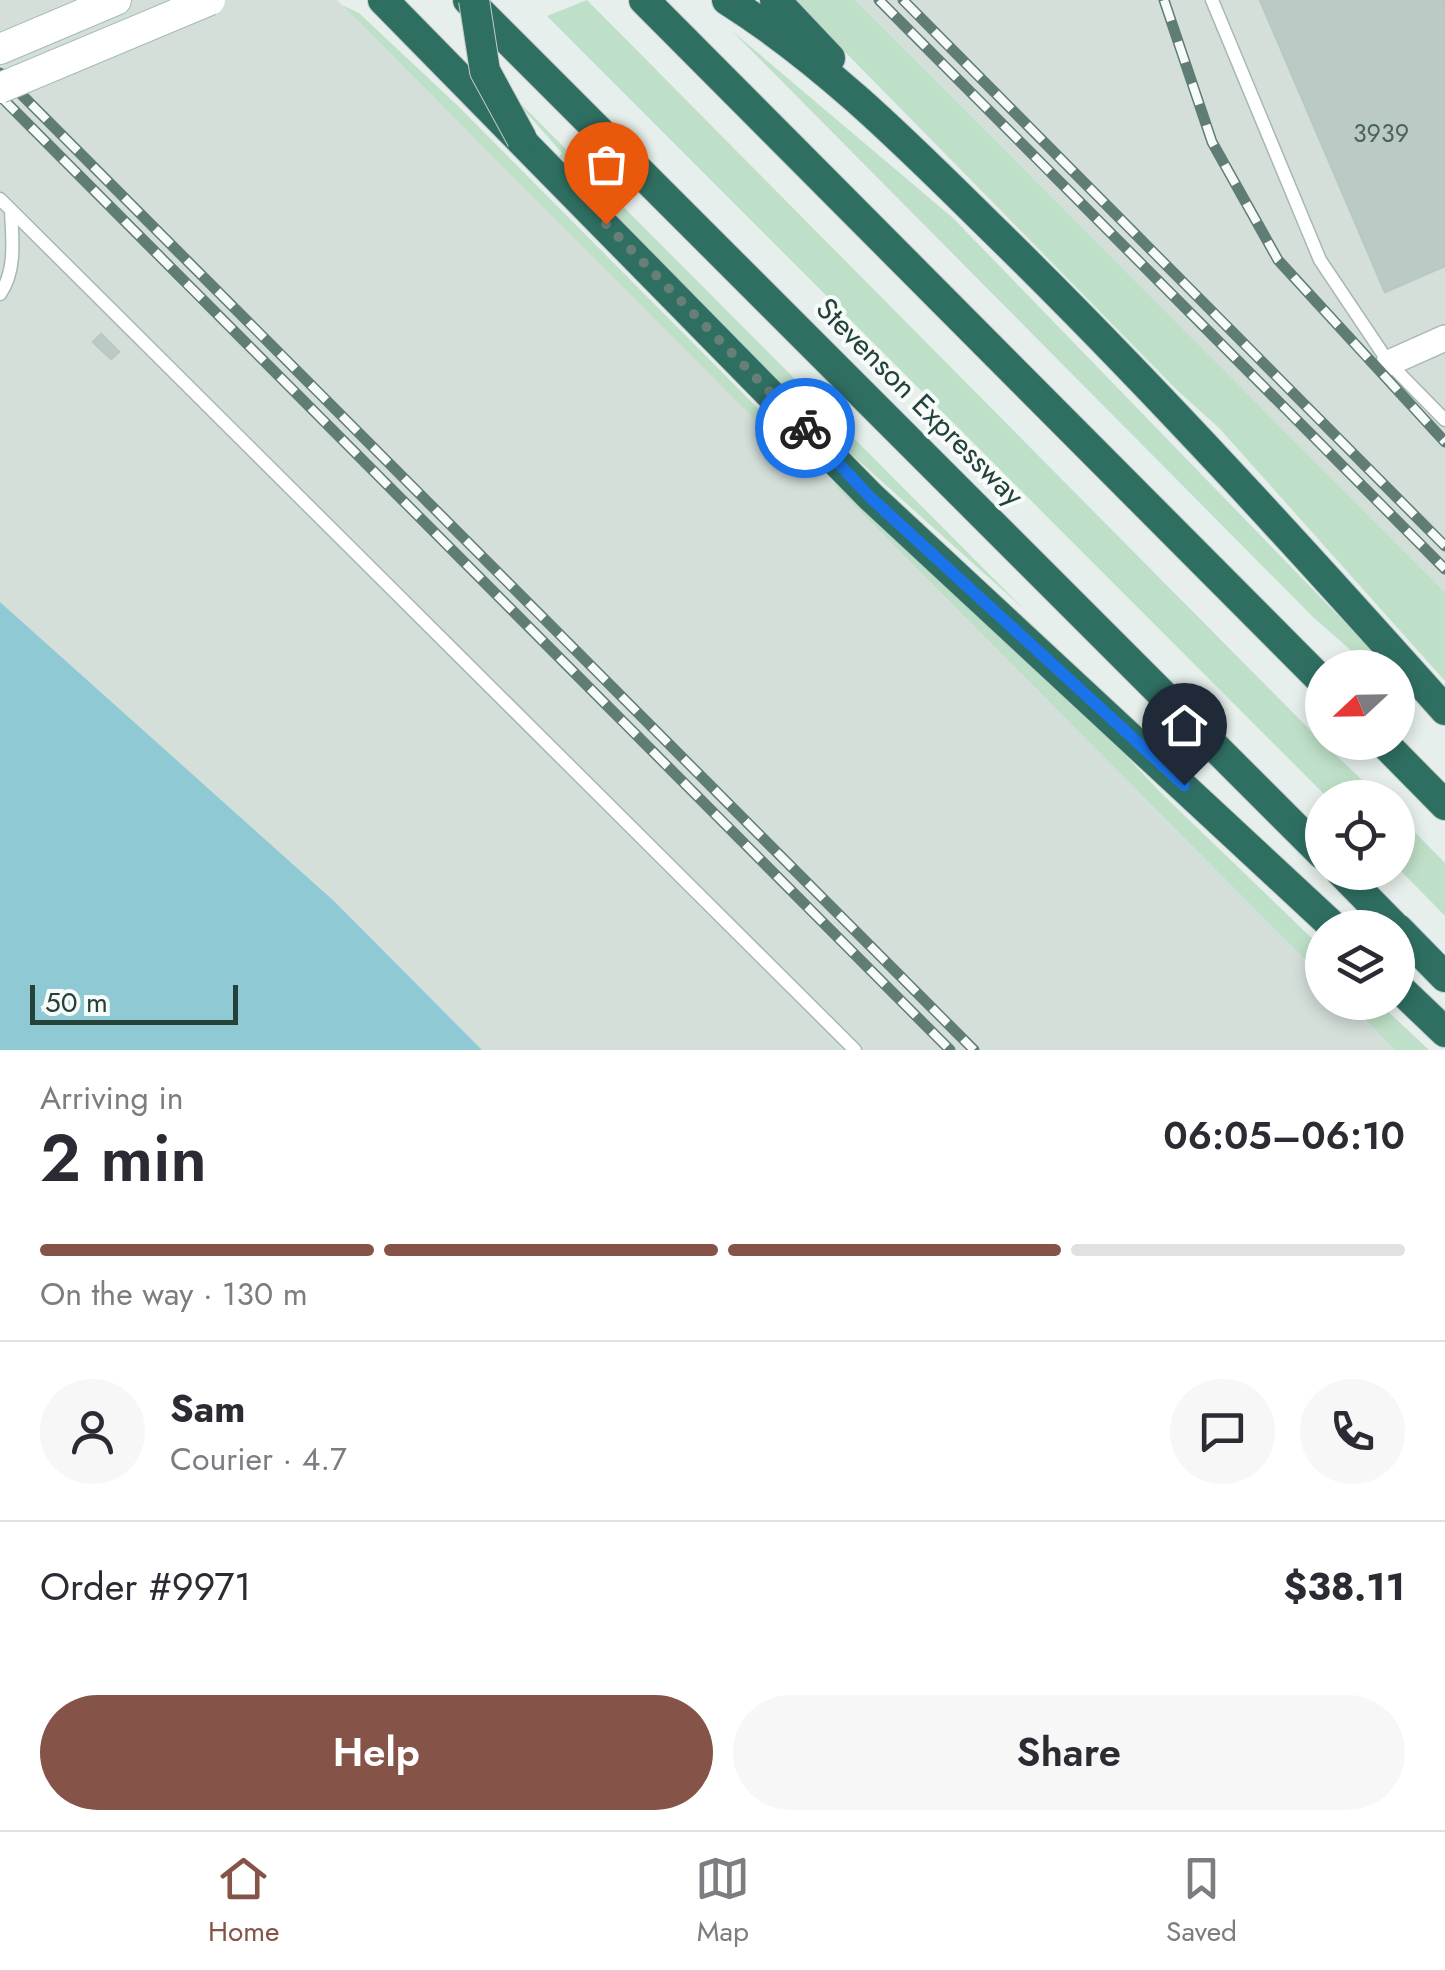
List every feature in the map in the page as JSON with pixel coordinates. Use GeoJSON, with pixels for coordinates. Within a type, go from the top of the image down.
{"type":"FeatureCollection","features":[{"type":"Feature","properties":{"kind":"highway"},"geometry":{"type":"LineString","coordinates":[[383,0],[871,498],[1316,910]]}},
{"type":"Feature","properties":{"kind":"highway"},"geometry":{"type":"LineString","coordinates":[[471,0],[485,71],[522,138]]}},
{"type":"Feature","properties":{"kind":"highway","name":"Stevenson Expressway"},"geometry":{"type":"LineString","coordinates":[[471,0],[1305,837]]}},
{"type":"Feature","properties":{"kind":"highway"},"geometry":{"type":"LineString","coordinates":[[644,0],[1305,665]]}},
{"type":"Feature","properties":{"kind":"highway"},"geometry":{"type":"LineString","coordinates":[[727,0],[870,108],[1164,402],[1445,710]]}},
{"type":"Feature","properties":{"kind":"highway"},"geometry":{"type":"LineString","coordinates":[[775,0],[972,209]]}},
{"type":"Feature","properties":{"kind":"highway"},"geometry":{"type":"LineString","coordinates":[[1401,760],[1445,805]]}},
{"type":"Feature","properties":{"kind":"highway"},"geometry":{"type":"LineString","coordinates":[[1358,890],[1378,910]]}},
{"type":"Feature","properties":{"kind":"highway"},"geometry":{"type":"LineString","coordinates":[[1415,947],[1445,977]]}},
{"type":"Feature","properties":{"kind":"highway"},"geometry":{"type":"LineString","coordinates":[[1415,1003],[1445,1032]]}},
{"type":"Feature","properties":{"kind":"main road"},"geometry":{"type":"LineString","coordinates":[[0,49],[116,0]]}},
{"type":"Feature","properties":{"kind":"main road"},"geometry":{"type":"LineString","coordinates":[[0,88],[210,0]]}},
{"type":"Feature","properties":{"kind":"street"},"geometry":{"type":"LineString","coordinates":[[1389,362],[1445,338]]}},
{"type":"Feature","properties":{"kind":"lane"},"geometry":{"type":"LineString","coordinates":[[1212,0],[1320,260],[1389,362],[1445,420]]}},
{"type":"Feature","properties":{"kind":"lane"},"geometry":{"type":"LineString","coordinates":[[0,198],[855,1050]]}},
{"type":"Feature","properties":{"kind":"lane"},"geometry":{"type":"LineString","coordinates":[[0,294],[8,283],[13,250],[12,210]]}},
{"type":"Feature","properties":{"kind":"shaded area"},"geometry":{"type":"Polygon","coordinates":[[[0,0],[337,0],[801,465],[815,466],[1305,960],[1305,1020],[1364,1020],[1395,1050],[482,1050],[334,901],[0,602],[0,0]]]}},
{"type":"Feature","properties":{"kind":"shaded area"},"geometry":{"type":"Polygon","coordinates":[[[855,0],[1445,0],[1445,592],[897,43],[855,0]]]}},
{"type":"Feature","properties":{"kind":"green space"},"geometry":{"type":"Polygon","coordinates":[[[587,0],[1305,725],[1305,760],[1341,760],[1362,780],[1310,780],[547,16],[587,0]]]}},
{"type":"Feature","properties":{"kind":"green space"},"geometry":{"type":"Polygon","coordinates":[[[794,0],[855,0],[1445,592],[1445,681],[1219,428],[1177,390],[794,0]]]}},
{"type":"Feature","properties":{"kind":"green space"},"geometry":{"type":"Polygon","coordinates":[[[342,5],[359,13],[458,106],[815,466],[801,466],[342,5]]]}},
{"type":"Feature","properties":{"kind":"green space"},"geometry":{"type":"Polygon","coordinates":[[[732,31],[953,218],[1372,650],[1351,650],[1314,618],[732,31]]]}},
{"type":"Feature","properties":{"kind":"green space"},"geometry":{"type":"Polygon","coordinates":[[[502,85],[1025,610],[839,443],[556,160],[562,153],[502,85]]]}},
{"type":"Feature","properties":{"kind":"green space"},"geometry":{"type":"Polygon","coordinates":[[[815,466],[1063,688],[1159,791],[1305,932],[1305,960],[815,466]]]}},
{"type":"Feature","properties":{"kind":"green space"},"geometry":{"type":"Polygon","coordinates":[[[1415,832],[1445,863],[1445,916],[1415,885],[1415,832]]]}},
{"type":"Feature","properties":{"kind":"green space"},"geometry":{"type":"Polygon","coordinates":[[[1365,1020],[1397,1020],[1429,1050],[1395,1050],[1365,1020]]]}},
{"type":"Feature","properties":{"kind":"water"},"geometry":{"type":"Polygon","coordinates":[[[0,602],[334,901],[482,1050],[0,1050],[0,602]]]}},
{"type":"Feature","properties":{"kind":"building"},"geometry":{"type":"Polygon","coordinates":[[[1260,0],[1445,0],[1445,266],[1385,292],[1260,0]]]}},
{"type":"Feature","properties":{"kind":"building"},"geometry":{"type":"Polygon","coordinates":[[[101,334],[119,352],[111,359],[93,342],[101,334]]]}},
{"type":"Feature","properties":{"kind":"railway"},"geometry":{"type":"LineString","coordinates":[[879,0],[1445,569]]}},
{"type":"Feature","properties":{"kind":"railway"},"geometry":{"type":"LineString","coordinates":[[903,0],[1445,546]]}},
{"type":"Feature","properties":{"kind":"railway"},"geometry":{"type":"LineString","coordinates":[[1164,0],[1212,142],[1278,260],[1445,442]]}},
{"type":"Feature","properties":{"kind":"railway"},"geometry":{"type":"LineString","coordinates":[[0,73],[974,1050]]}},
{"type":"Feature","properties":{"kind":"railway"},"geometry":{"type":"LineString","coordinates":[[0,96],[950,1050]]}},
{"type":"Feature","properties":{"kind":"way so far"},"geometry":{"type":"LineString","coordinates":[[606,224],[805,428]]}},
{"type":"Feature","properties":{"kind":"route"},"geometry":{"type":"LineString","coordinates":[[805,428],[871,498],[1184,785]]}}]}
